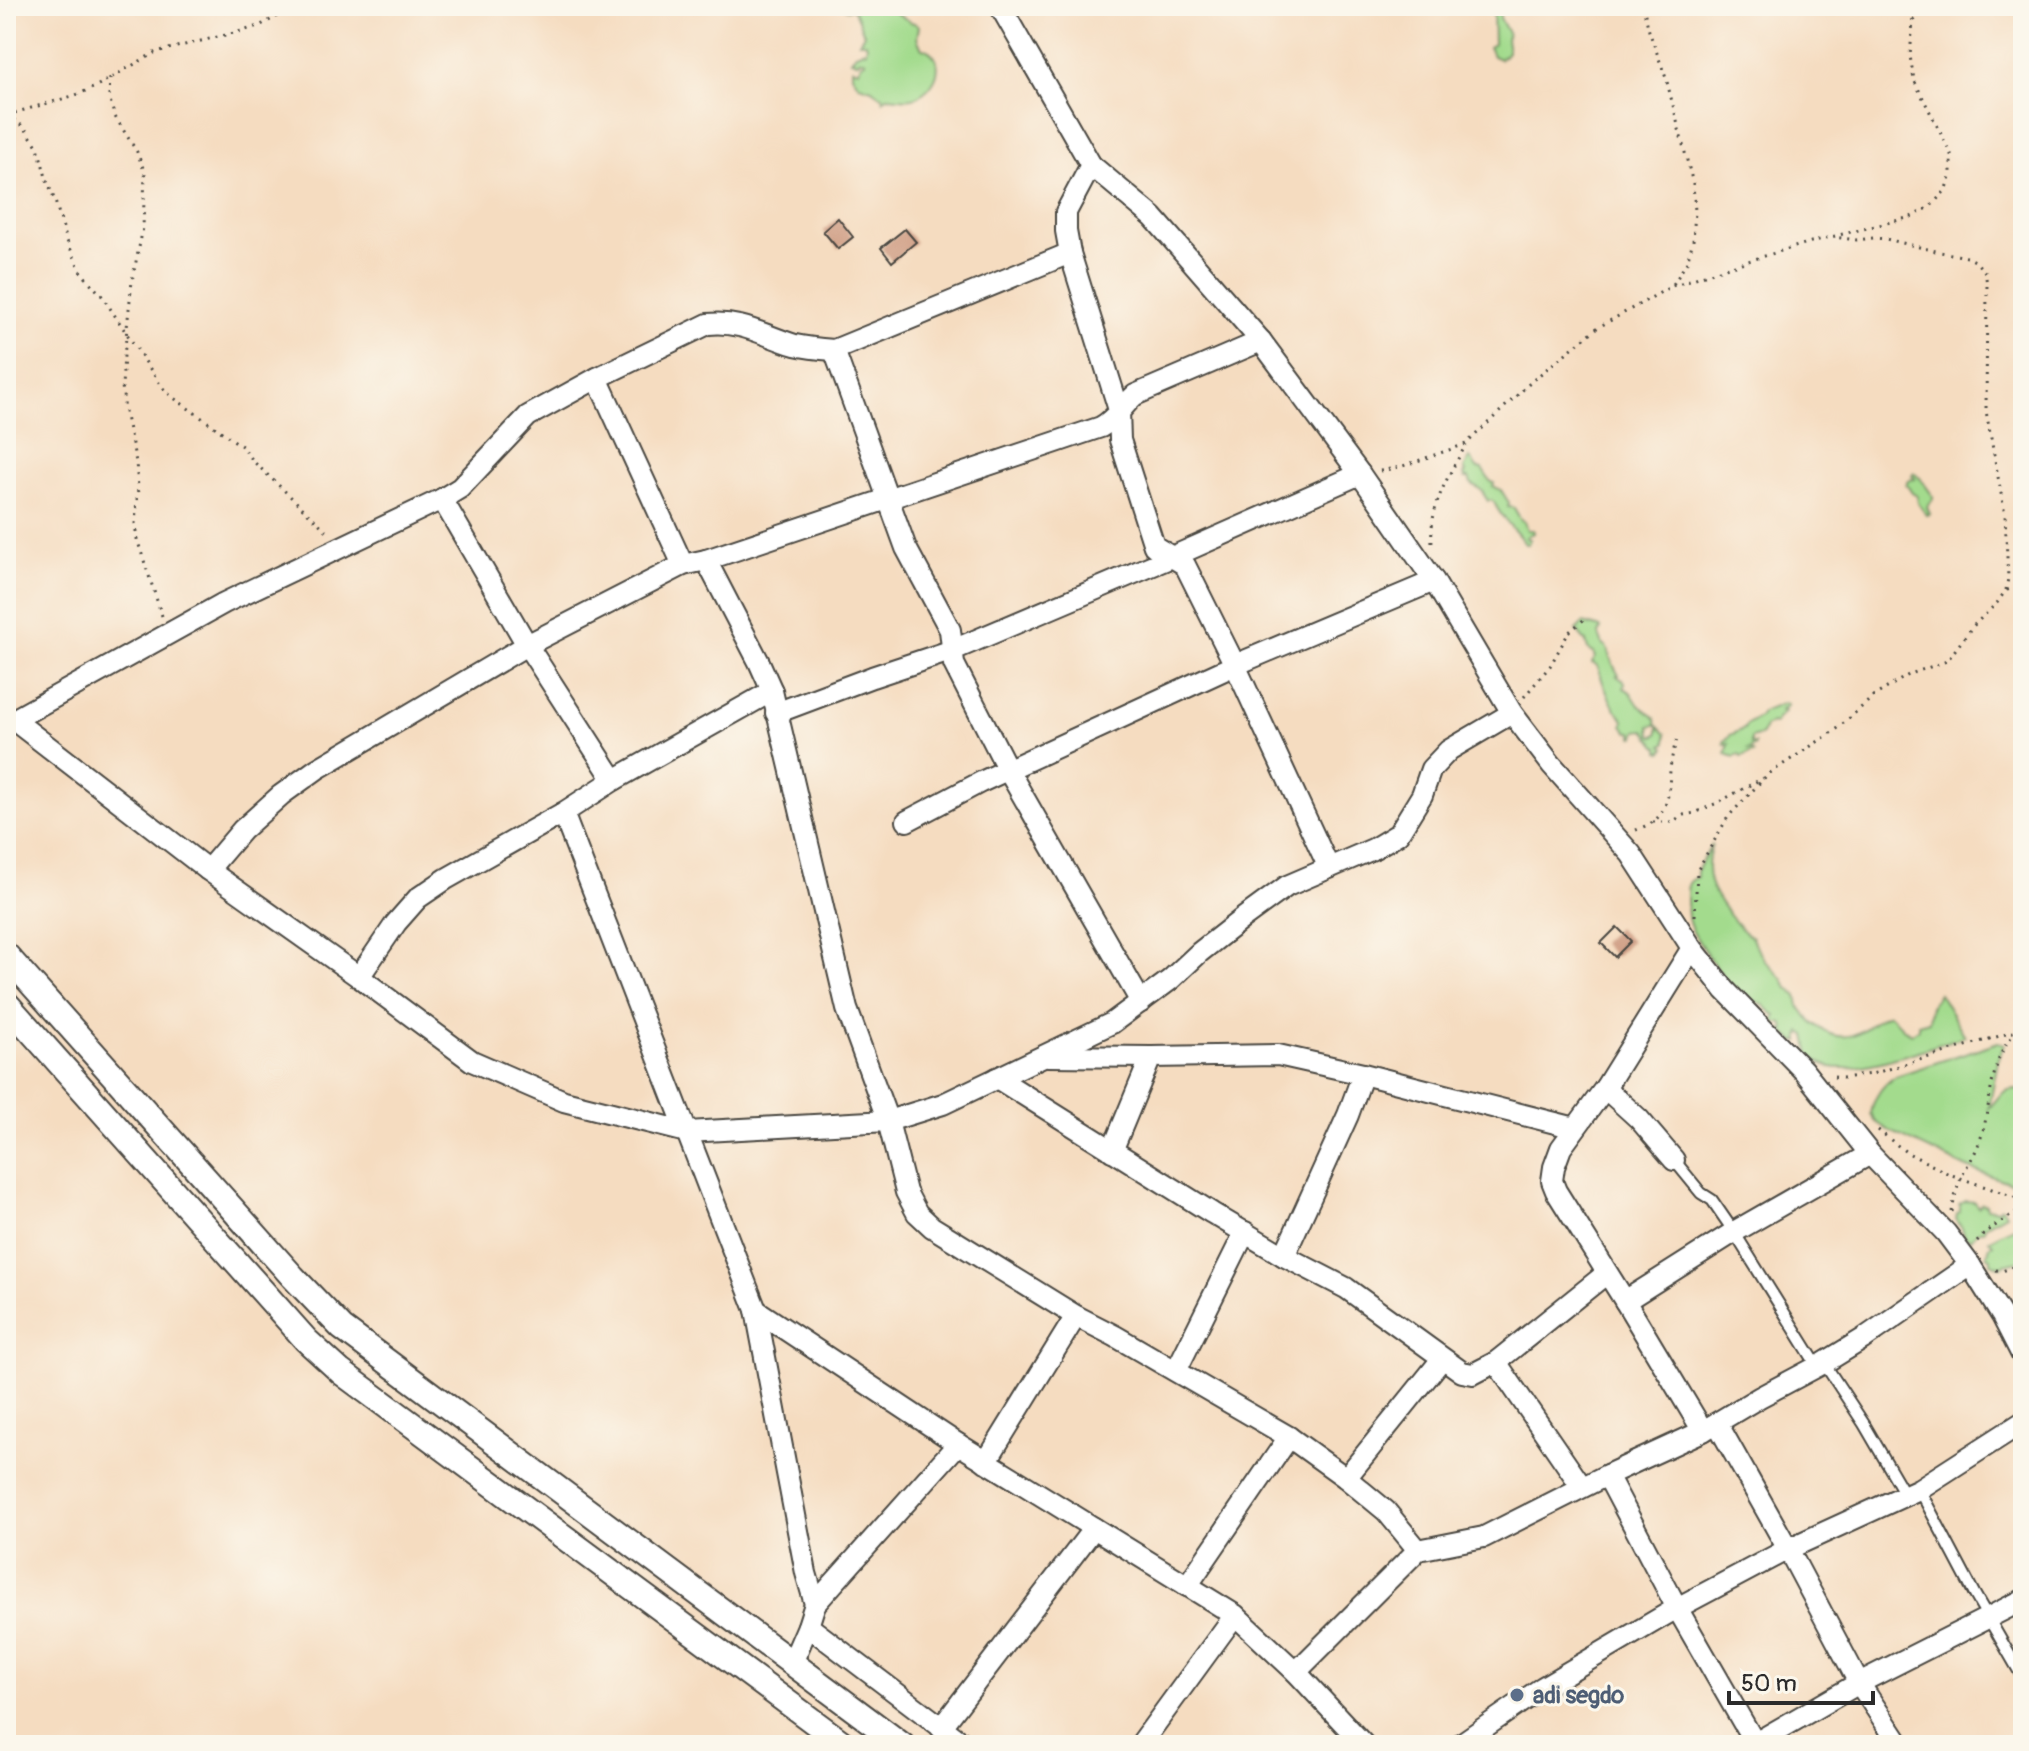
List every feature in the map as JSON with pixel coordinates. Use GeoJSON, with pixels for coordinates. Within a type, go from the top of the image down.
{"type":"FeatureCollection","features":[{"type":"Feature","properties":{"kind":"street"},"geometry":{"type":"LineString","coordinates":[[1000,6],[1091,165],[1153,217],[1261,341],[1360,474],[1434,581],[1512,713],[1551,764],[1631,854],[1692,948],[1725,990],[1803,1070],[1870,1154],[1946,1233],[1977,1260],[2023,1357]]}},
{"type":"Feature","properties":{"kind":"street"},"geometry":{"type":"LineString","coordinates":[[1091,165],[1066,212],[1066,231],[1070,253],[1119,410],[1120,440],[1154,546],[1185,565],[1329,868]]}},
{"type":"Feature","properties":{"kind":"street"},"geometry":{"type":"LineString","coordinates":[[1070,253],[834,350],[797,345],[738,324],[708,324],[597,378],[528,416],[460,488],[442,499],[224,603],[10,722],[472,1061],[564,1101],[687,1132],[888,1121],[943,1104],[1112,1023],[1287,886],[1373,849],[1398,834],[1422,795],[1431,769],[1449,750],[1512,713]]}},
{"type":"Feature","properties":{"kind":"street"},"geometry":{"type":"LineString","coordinates":[[208,870],[242,830],[281,795],[317,769],[527,645],[683,565],[888,500],[1101,427],[1114,419],[1135,395],[1261,341]]}},
{"type":"Feature","properties":{"kind":"street"},"geometry":{"type":"LineString","coordinates":[[834,350],[906,548],[950,630],[954,664],[1008,770],[1141,1002]]}},
{"type":"Feature","properties":{"kind":"street"},"geometry":{"type":"LineString","coordinates":[[597,378],[683,565]]}},
{"type":"Feature","properties":{"kind":"street"},"geometry":{"type":"LineString","coordinates":[[776,713],[953,650],[1360,474]]}},
{"type":"Feature","properties":{"kind":"street"},"geometry":{"type":"LineString","coordinates":[[442,499],[527,645],[614,780]]}},
{"type":"Feature","properties":{"kind":"street"},"geometry":{"type":"LineString","coordinates":[[706,560],[772,691],[847,1009],[888,1121],[906,1192],[917,1213],[932,1227],[1076,1316],[1289,1437],[1386,1511],[1418,1550]]}},
{"type":"Feature","properties":{"kind":"street"},"geometry":{"type":"LineString","coordinates":[[907,821],[1008,770],[1235,665],[1434,581]]}},
{"type":"Feature","properties":{"kind":"street"},"geometry":{"type":"LineString","coordinates":[[359,977],[396,923],[418,898],[614,780],[772,691]]}},
{"type":"Feature","properties":{"kind":"street"},"geometry":{"type":"LineString","coordinates":[[563,813],[756,1310],[806,1573],[815,1604]]}},
{"type":"Feature","properties":{"kind":"street"},"geometry":{"type":"LineString","coordinates":[[1692,948],[1605,1088],[1561,1148],[1552,1181],[1607,1273],[1788,1549],[1859,1683],[1900,1745]]}},
{"type":"Feature","properties":{"kind":"street"},"geometry":{"type":"LineString","coordinates":[[6,955],[342,1328],[902,1745]]}},
{"type":"Feature","properties":{"kind":"street"},"geometry":{"type":"LineString","coordinates":[[6,1003],[306,1340],[341,1372],[845,1745]]}},
{"type":"Feature","properties":{"kind":"street"},"geometry":{"type":"LineString","coordinates":[[1044,1056],[1278,1055],[1575,1128]]}},
{"type":"Feature","properties":{"kind":"street"},"geometry":{"type":"LineString","coordinates":[[1112,1151],[1151,1057]]}},
{"type":"Feature","properties":{"kind":"street"},"geometry":{"type":"LineString","coordinates":[[1284,1256],[1348,1115],[1363,1074]]}},
{"type":"Feature","properties":{"kind":"street"},"geometry":{"type":"LineString","coordinates":[[997,1078],[1284,1256],[1346,1288],[1462,1372],[1473,1374],[1496,1362],[1607,1273]]}},
{"type":"Feature","properties":{"kind":"street"},"geometry":{"type":"LineString","coordinates":[[1605,1088],[1639,1119],[1674,1160]]}},
{"type":"Feature","properties":{"kind":"street"},"geometry":{"type":"LineString","coordinates":[[1625,1301],[1734,1232],[1870,1154]]}},
{"type":"Feature","properties":{"kind":"street"},"geometry":{"type":"LineString","coordinates":[[1176,1371],[1245,1232]]}},
{"type":"Feature","properties":{"kind":"street"},"geometry":{"type":"LineString","coordinates":[[1296,1672],[1418,1550],[1484,1537],[1710,1427],[1863,1339],[1977,1260]]}},
{"type":"Feature","properties":{"kind":"street"},"geometry":{"type":"LineString","coordinates":[[756,1310],[986,1462],[1235,1615],[1296,1672],[1364,1745]]}},
{"type":"Feature","properties":{"kind":"street"},"geometry":{"type":"LineString","coordinates":[[986,1462],[1076,1316]]}},
{"type":"Feature","properties":{"kind":"street"},"geometry":{"type":"LineString","coordinates":[[1346,1478],[1442,1359]]}},
{"type":"Feature","properties":{"kind":"street"},"geometry":{"type":"LineString","coordinates":[[1496,1362],[1582,1487]]}},
{"type":"Feature","properties":{"kind":"street"},"geometry":{"type":"LineString","coordinates":[[1459,1745],[1543,1687],[1677,1608],[1788,1549],[1912,1492],[2023,1422]]}},
{"type":"Feature","properties":{"kind":"street"},"geometry":{"type":"LineString","coordinates":[[1187,1586],[1289,1437]]}},
{"type":"Feature","properties":{"kind":"street"},"geometry":{"type":"LineString","coordinates":[[792,1663],[815,1604],[958,1444]]}},
{"type":"Feature","properties":{"kind":"street"},"geometry":{"type":"LineString","coordinates":[[1607,1475],[1754,1745],[1859,1683],[2023,1600]]}},
{"type":"Feature","properties":{"kind":"street"},"geometry":{"type":"LineString","coordinates":[[549,1525],[570,1498]]}},
{"type":"Feature","properties":{"kind":"street"},"geometry":{"type":"LineString","coordinates":[[941,1728],[1094,1528]]}},
{"type":"Feature","properties":{"kind":"street"},"geometry":{"type":"LineString","coordinates":[[1140,1745],[1235,1615]]}},
{"type":"Feature","properties":{"kind":"street"},"geometry":{"type":"LineString","coordinates":[[808,1626],[965,1745]]}},
{"type":"Feature","properties":{"kind":"lane"},"geometry":{"type":"LineString","coordinates":[[1674,1160],[1701,1193],[1712,1200],[1821,1365],[1912,1492],[2023,1678]]}},
{"type":"Feature","properties":{"kind":"path"},"geometry":{"type":"LineString","coordinates":[[6,115],[76,95],[156,52],[246,30],[297,6]]}},
{"type":"Feature","properties":{"kind":"path"},"geometry":{"type":"LineString","coordinates":[[1643,6],[1666,78],[1693,184],[1693,241],[1687,262],[1672,286]]}},
{"type":"Feature","properties":{"kind":"path"},"geometry":{"type":"LineString","coordinates":[[1434,581],[1431,534],[1438,498],[1466,444],[1533,380],[1597,328],[1672,286],[1725,268],[1911,217],[1930,207],[1945,191],[1951,174],[1951,154],[1914,80],[1910,56],[1913,21],[1909,6]]}},
{"type":"Feature","properties":{"kind":"path"},"geometry":{"type":"LineString","coordinates":[[1913,21],[1925,6]]}},
{"type":"Feature","properties":{"kind":"path"},"geometry":{"type":"LineString","coordinates":[[110,78],[109,96],[114,115],[137,152],[145,173],[143,228],[132,281],[122,386],[136,462],[137,539],[168,635]]}},
{"type":"Feature","properties":{"kind":"path"},"geometry":{"type":"LineString","coordinates":[[6,115],[24,127],[38,147],[47,181],[81,272],[102,296],[162,387],[243,447],[254,462],[343,547]]}},
{"type":"Feature","properties":{"kind":"path"},"geometry":{"type":"LineString","coordinates":[[1618,839],[1653,822],[1672,822],[1717,803],[1767,775],[1837,729],[1874,696],[1910,674],[1947,661],[1972,627],[2006,590],[2005,515],[1986,411],[1985,272],[1967,257],[1886,239],[1834,237]]}},
{"type":"Feature","properties":{"kind":"path"},"geometry":{"type":"LineString","coordinates":[[1360,474],[1400,467],[1466,444]]}},
{"type":"Feature","properties":{"kind":"path"},"geometry":{"type":"LineString","coordinates":[[2006,590],[2023,587]]}},
{"type":"Feature","properties":{"kind":"path"},"geometry":{"type":"LineString","coordinates":[[1512,713],[1550,666],[1569,632],[1587,617]]}},
{"type":"Feature","properties":{"kind":"path"},"geometry":{"type":"LineString","coordinates":[[1653,822],[1666,804],[1677,739]]}},
{"type":"Feature","properties":{"kind":"path"},"geometry":{"type":"LineString","coordinates":[[1692,948],[1697,871],[1728,817],[1767,775]]}},
{"type":"Feature","properties":{"kind":"path"},"geometry":{"type":"LineString","coordinates":[[1803,1070],[1815,1075],[1842,1078],[1872,1074],[2020,1030]]}},
{"type":"Feature","properties":{"kind":"path"},"geometry":{"type":"LineString","coordinates":[[1946,1233],[1961,1178],[1979,1145],[1999,1055],[2005,1044],[2020,1030]]}},
{"type":"Feature","properties":{"kind":"path"},"geometry":{"type":"LineString","coordinates":[[1872,1125],[1906,1152],[1961,1178],[2023,1200]]}},
{"type":"Feature","properties":{"kind":"path"},"geometry":{"type":"LineString","coordinates":[[2023,1208],[1978,1239],[1977,1260],[2002,1271],[2023,1264]]}},
{"type":"Feature","properties":{"kind":"green space"},"geometry":{"type":"Polygon","coordinates":[[[841,6],[888,8],[917,24],[921,47],[936,58],[938,66],[928,89],[912,98],[887,97],[883,100],[883,96],[872,89],[859,85],[852,75],[852,68],[859,70],[865,60],[851,60],[856,53],[866,51],[867,45],[859,42],[864,34],[853,8],[847,10],[841,6]]]}},
{"type":"Feature","properties":{"kind":"green space"},"geometry":{"type":"Polygon","coordinates":[[[1493,6],[1500,6],[1500,18],[1508,33],[1508,52],[1500,59],[1493,56],[1489,47],[1494,44],[1493,6]]]}},
{"type":"Feature","properties":{"kind":"green space"},"geometry":{"type":"Polygon","coordinates":[[[1470,458],[1494,483],[1493,486],[1501,490],[1509,503],[1508,507],[1514,508],[1527,530],[1533,530],[1526,537],[1530,539],[1528,544],[1504,519],[1494,502],[1488,501],[1469,478],[1465,478],[1464,468],[1470,458]]]}},
{"type":"Feature","properties":{"kind":"green space"},"geometry":{"type":"Polygon","coordinates":[[[1914,473],[1933,496],[1927,507],[1930,514],[1926,515],[1917,496],[1906,484],[1915,479],[1914,473]]]}},
{"type":"Feature","properties":{"kind":"green space"},"geometry":{"type":"Polygon","coordinates":[[[1583,623],[1601,628],[1599,635],[1617,676],[1625,682],[1624,688],[1656,719],[1656,725],[1650,726],[1651,734],[1658,734],[1658,726],[1666,734],[1663,745],[1666,748],[1662,752],[1645,730],[1637,731],[1633,737],[1633,732],[1623,725],[1624,720],[1608,694],[1598,666],[1592,663],[1596,657],[1576,630],[1583,623]]]}},
{"type":"Feature","properties":{"kind":"green space"},"geometry":{"type":"Polygon","coordinates":[[[1784,703],[1787,706],[1779,711],[1784,712],[1776,722],[1765,727],[1762,735],[1751,738],[1751,745],[1755,746],[1748,750],[1753,753],[1741,757],[1739,754],[1734,757],[1726,754],[1729,744],[1725,745],[1724,742],[1730,735],[1744,729],[1762,712],[1784,703]]]}},
{"type":"Feature","properties":{"kind":"green space"},"geometry":{"type":"Polygon","coordinates":[[[1712,844],[1708,872],[1716,896],[1797,996],[1799,1006],[1813,1024],[1830,1034],[1848,1036],[1889,1014],[1912,1033],[1918,1029],[1918,1024],[1929,1021],[1931,1005],[1939,993],[1965,1036],[1897,1058],[1859,1066],[1831,1067],[1815,1059],[1810,1055],[1806,1035],[1801,1032],[1799,1042],[1794,1041],[1782,1031],[1785,1030],[1784,1024],[1774,1022],[1776,1015],[1762,1004],[1739,994],[1711,960],[1692,929],[1687,913],[1689,882],[1697,877],[1697,871],[1712,844]]]}},
{"type":"Feature","properties":{"kind":"green space"},"geometry":{"type":"Polygon","coordinates":[[[1998,1042],[2005,1044],[1999,1055],[1989,1108],[2006,1091],[2023,1089],[2023,1187],[1967,1168],[1888,1130],[1871,1115],[1879,1092],[1896,1076],[1998,1042]]]}},
{"type":"Feature","properties":{"kind":"green space"},"geometry":{"type":"Polygon","coordinates":[[[1974,1202],[1978,1207],[1982,1203],[1987,1208],[1998,1210],[2002,1207],[2006,1214],[1970,1239],[1965,1237],[1956,1219],[1960,1204],[1974,1202]]]}},
{"type":"Feature","properties":{"kind":"green space"},"geometry":{"type":"Polygon","coordinates":[[[2023,1223],[2023,1260],[2002,1267],[1991,1263],[1991,1258],[1987,1256],[1993,1244],[1989,1240],[2023,1223]]]}},
{"type":"Feature","properties":{"kind":"building"},"geometry":{"type":"Polygon","coordinates":[[[838,218],[853,237],[838,249],[823,231],[838,218]]]}},
{"type":"Feature","properties":{"kind":"building"},"geometry":{"type":"Polygon","coordinates":[[[905,229],[916,242],[892,262],[881,248],[905,229]]]}},
{"type":"Feature","properties":{"kind":"building"},"geometry":{"type":"Polygon","coordinates":[[[1617,927],[1631,941],[1615,957],[1601,943],[1617,927]]]}},
{"type":"Feature","properties":{"kind":"place","name":"adi segdo"},"geometry":{"type":"Point","coordinates":[1517,1695]}}]}
